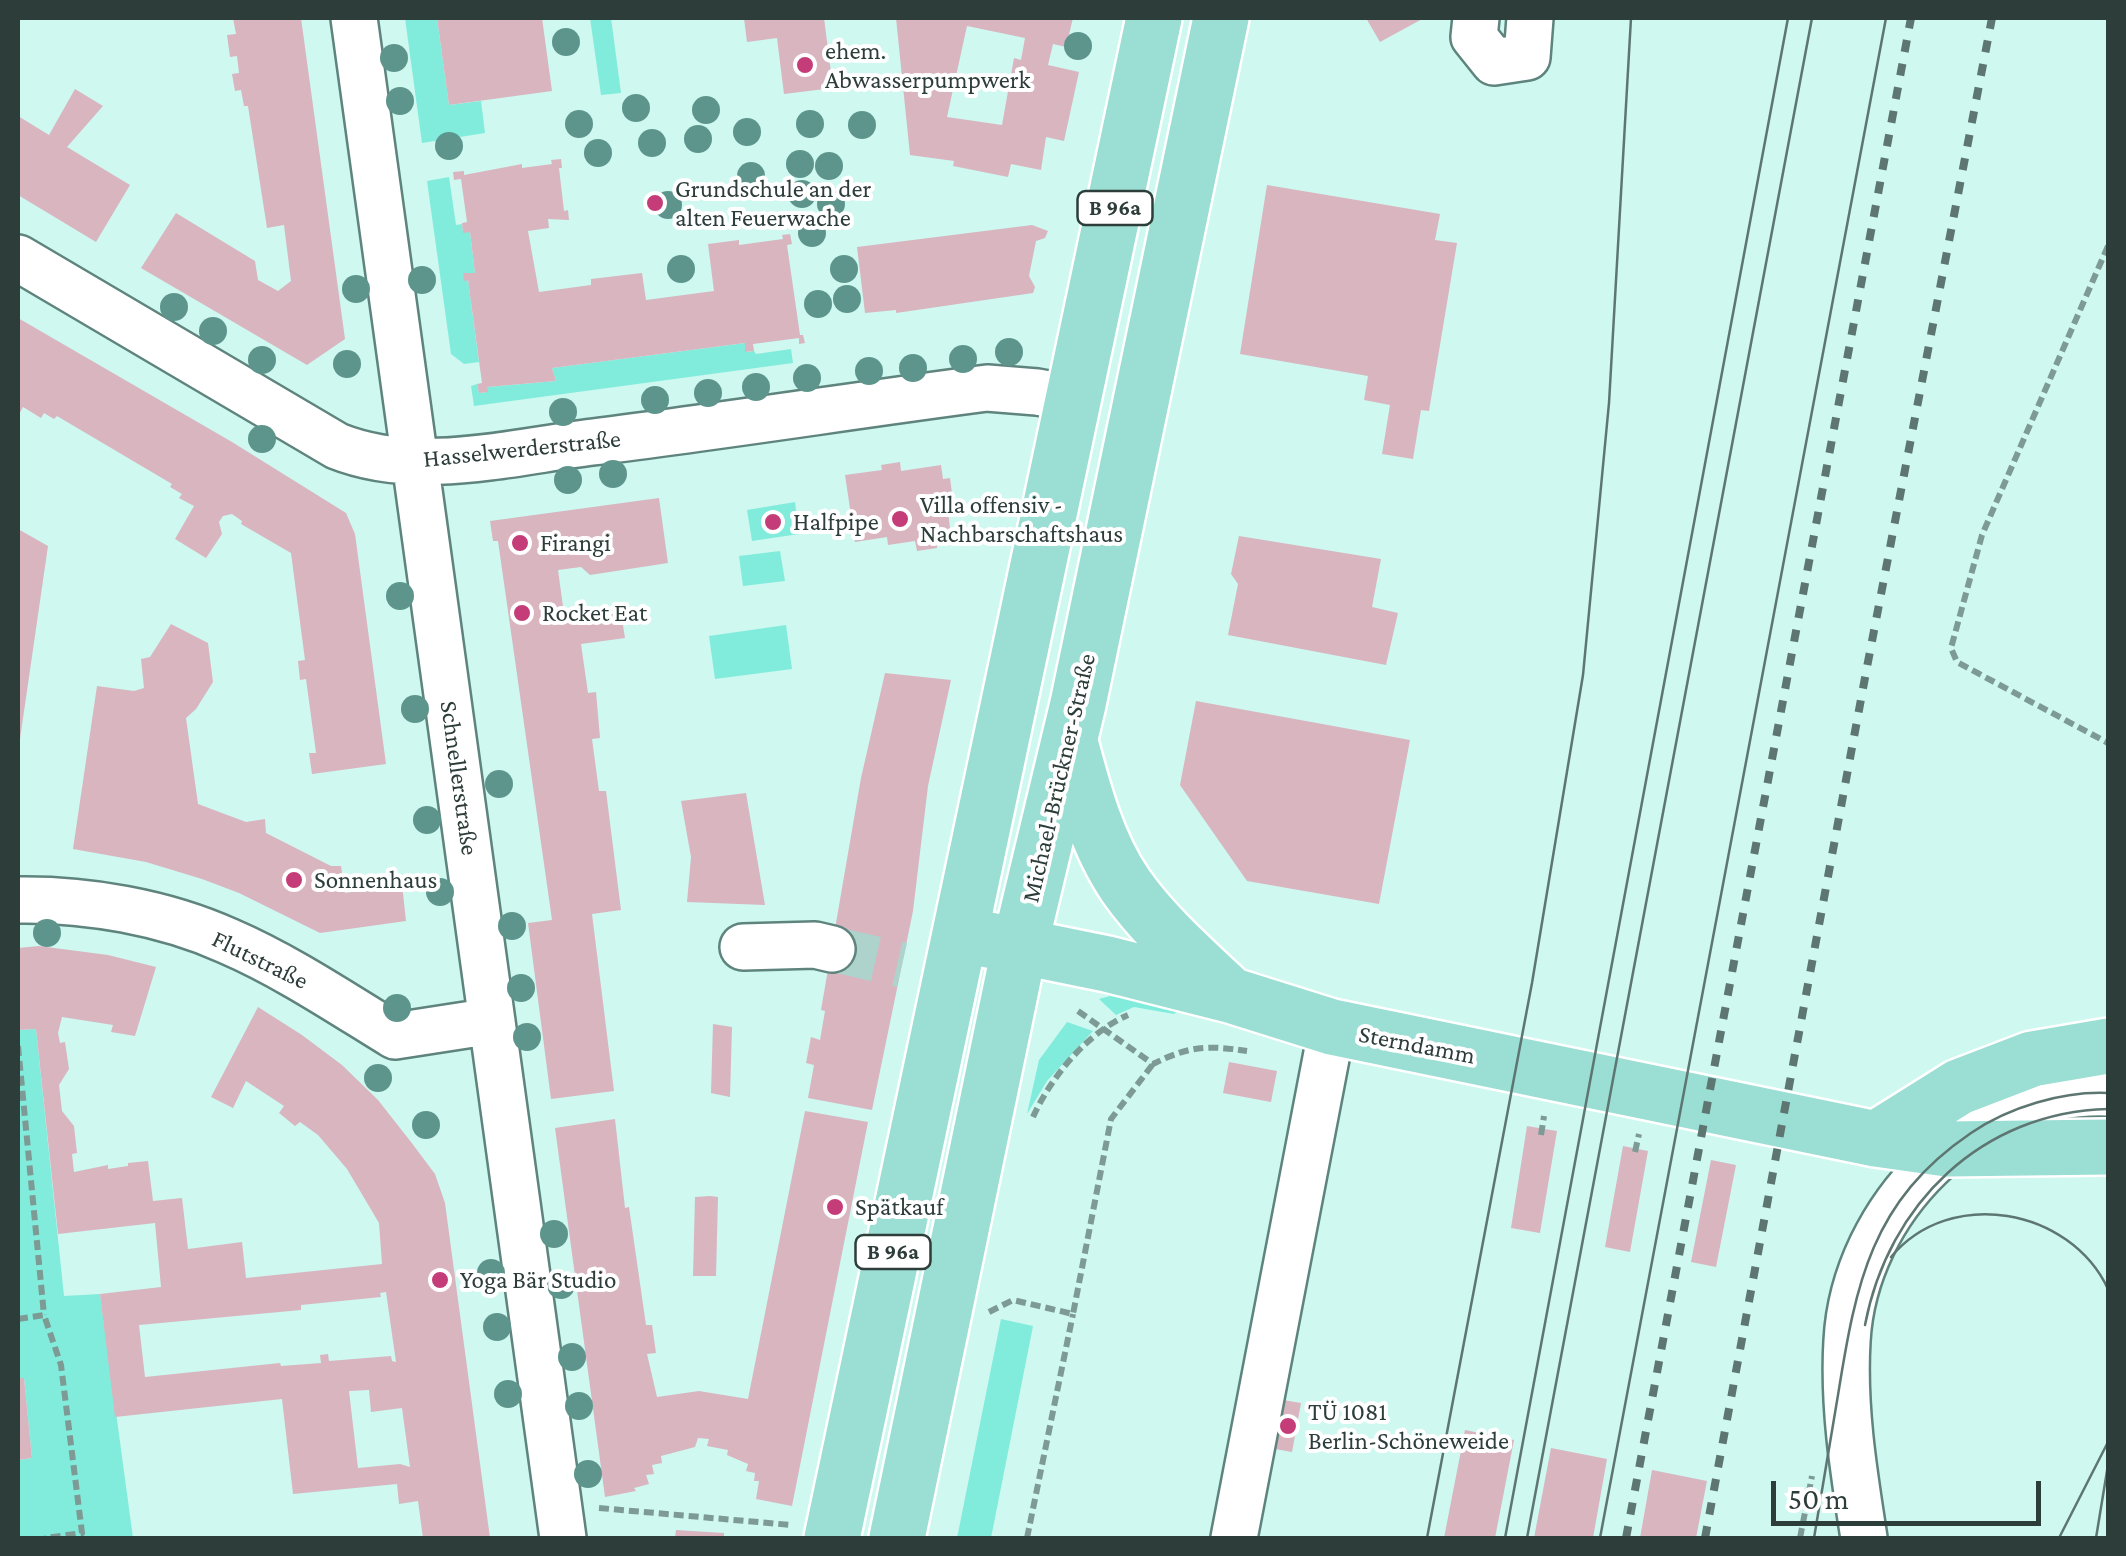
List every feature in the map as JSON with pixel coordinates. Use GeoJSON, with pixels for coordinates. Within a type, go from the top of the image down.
{"type":"FeatureCollection","features":[{"type":"Feature","properties":{"kind":"main road","name":"B 96a"},"geometry":{"type":"LineString","coordinates":[[816,1532],[961,936],[1154,18]]}},
{"type":"Feature","properties":{"kind":"main road","name":"Michael-Brückner-Straße"},"geometry":{"type":"LineString","coordinates":[[898,1538],[1020,946],[1070,742],[1220,18]]}},
{"type":"Feature","properties":{"kind":"main road"},"geometry":{"type":"LineString","coordinates":[[1070,742],[1084,798],[1128,888],[1180,947],[1230,995]]}},
{"type":"Feature","properties":{"kind":"main road","name":"Sterndamm"},"geometry":{"type":"LineString","coordinates":[[961,936],[1230,995],[1332,1028],[1876,1139],[1966,1134],[2108,1147]]}},
{"type":"Feature","properties":{"kind":"main road","name":"Sterndamm"},"geometry":{"type":"LineString","coordinates":[[1966,1134],[2032,1059],[2108,1046]]}},
{"type":"Feature","properties":{"kind":"street","name":"Schnellerstraße"},"geometry":{"type":"LineString","coordinates":[[354,18],[563,1538]]}},
{"type":"Feature","properties":{"kind":"street"},"geometry":{"type":"LineString","coordinates":[[1476,18],[1474,37],[1494,62],[1526,57],[1530,18]]}},
{"type":"Feature","properties":{"kind":"street","name":"Hasselwerderstraße"},"geometry":{"type":"LineString","coordinates":[[18,258],[337,446],[378,459],[415,461],[719,426],[987,388],[1076,399]]}},
{"type":"Feature","properties":{"kind":"street","name":"Flutstraße"},"geometry":{"type":"LineString","coordinates":[[18,900],[122,908],[215,936],[319,989],[395,1036],[492,1021]]}},
{"type":"Feature","properties":{"kind":"street"},"geometry":{"type":"LineString","coordinates":[[744,947],[814,945],[832,949]]}},
{"type":"Feature","properties":{"kind":"street"},"geometry":{"type":"LineString","coordinates":[[1234,1538],[1332,1028]]}},
{"type":"Feature","properties":{"kind":"street"},"geometry":{"type":"LineString","coordinates":[[1864,1538],[1851,1456],[1846,1340],[1870,1253],[1900,1198],[1966,1134],[2018,1108],[2088,1092],[2108,1093]]}},
{"type":"Feature","properties":{"kind":"street"},"geometry":{"type":"LineString","coordinates":[[1886,1538],[1864,1367],[1865,1325],[1871,1296],[1898,1231],[1966,1134]]}},
{"type":"Feature","properties":{"kind":"street"},"geometry":{"type":"LineString","coordinates":[[1842,1538],[1851,1456]]}},
{"type":"Feature","properties":{"kind":"path"},"geometry":{"type":"LineString","coordinates":[[2108,246],[1982,535],[1951,648],[1957,662],[2108,743]]}},
{"type":"Feature","properties":{"kind":"path"},"geometry":{"type":"LineString","coordinates":[[1078,1010],[1153,1064]]}},
{"type":"Feature","properties":{"kind":"path"},"geometry":{"type":"LineString","coordinates":[[1029,1132],[1033,1114],[1063,1068],[1105,1029],[1134,1013]]}},
{"type":"Feature","properties":{"kind":"path"},"geometry":{"type":"LineString","coordinates":[[18,1046],[44,1315],[61,1366],[82,1533],[45,1538]]}},
{"type":"Feature","properties":{"kind":"path"},"geometry":{"type":"LineString","coordinates":[[1027,1538],[1111,1119],[1153,1064],[1184,1048]]}},
{"type":"Feature","properties":{"kind":"path"},"geometry":{"type":"LineString","coordinates":[[1540,1135],[1544,1115]]}},
{"type":"Feature","properties":{"kind":"path"},"geometry":{"type":"LineString","coordinates":[[1635,1152],[1639,1134]]}},
{"type":"Feature","properties":{"kind":"path"},"geometry":{"type":"LineString","coordinates":[[984,1315],[1013,1300],[1073,1314]]}},
{"type":"Feature","properties":{"kind":"path"},"geometry":{"type":"LineString","coordinates":[[18,1319],[44,1315]]}},
{"type":"Feature","properties":{"kind":"path"},"geometry":{"type":"LineString","coordinates":[[598,1508],[816,1532]]}},
{"type":"Feature","properties":{"kind":"green space"},"geometry":{"type":"Polygon","coordinates":[[[405,18],[437,18],[449,105],[481,101],[485,133],[422,143],[405,18]]]}},
{"type":"Feature","properties":{"kind":"green space"},"geometry":{"type":"Polygon","coordinates":[[[590,18],[611,18],[621,93],[601,95],[590,18]]]}},
{"type":"Feature","properties":{"kind":"green space"},"geometry":{"type":"Polygon","coordinates":[[[449,177],[456,225],[462,224],[463,232],[470,232],[475,273],[463,274],[468,280],[479,362],[464,364],[451,354],[427,181],[449,177]]]}},
{"type":"Feature","properties":{"kind":"green space"},"geometry":{"type":"Polygon","coordinates":[[[745,343],[746,352],[756,354],[791,349],[793,363],[474,406],[471,386],[477,384],[479,393],[487,392],[487,387],[556,381],[552,368],[745,343]]]}},
{"type":"Feature","properties":{"kind":"green space","name":"Halfpipe"},"geometry":{"type":"Polygon","coordinates":[[[795,502],[799,534],[752,541],[747,510],[795,502]]]}},
{"type":"Feature","properties":{"kind":"green space"},"geometry":{"type":"Polygon","coordinates":[[[780,551],[785,581],[743,586],[739,556],[780,551]]]}},
{"type":"Feature","properties":{"kind":"green space"},"geometry":{"type":"Polygon","coordinates":[[[786,625],[792,669],[715,679],[709,636],[786,625]]]}},
{"type":"Feature","properties":{"kind":"green space"},"geometry":{"type":"Polygon","coordinates":[[[1110,996],[1178,1011],[1174,1014],[1134,1007],[1116,1015],[1099,999],[1110,996]]]}},
{"type":"Feature","properties":{"kind":"green space"},"geometry":{"type":"Polygon","coordinates":[[[1067,1022],[1093,1031],[1047,1081],[1027,1114],[1039,1060],[1067,1022]]]}},
{"type":"Feature","properties":{"kind":"green space"},"geometry":{"type":"Polygon","coordinates":[[[36,1029],[64,1296],[100,1294],[133,1538],[18,1538],[18,1460],[32,1458],[24,1378],[18,1378],[18,1030],[36,1029]]]}},
{"type":"Feature","properties":{"kind":"green space"},"geometry":{"type":"Polygon","coordinates":[[[1001,1319],[1033,1326],[991,1538],[957,1538],[1001,1319]]]}},
{"type":"Feature","properties":{"kind":"building"},"geometry":{"type":"Polygon","coordinates":[[[233,18],[301,18],[345,339],[307,365],[141,268],[176,213],[255,261],[258,280],[278,291],[291,281],[284,225],[267,228],[248,106],[244,106],[241,90],[235,91],[232,74],[239,73],[237,56],[230,57],[227,35],[236,34],[233,18]]]}},
{"type":"Feature","properties":{"kind":"building"},"geometry":{"type":"Polygon","coordinates":[[[437,18],[542,18],[552,91],[449,105],[437,18]]]}},
{"type":"Feature","properties":{"kind":"building","name":"ehem. Abwasserpumpwerk"},"geometry":{"type":"Polygon","coordinates":[[[744,18],[824,18],[833,88],[784,94],[777,38],[747,42],[744,18]]]}},
{"type":"Feature","properties":{"kind":"building"},"geometry":{"type":"Polygon","coordinates":[[[896,18],[1073,18],[1066,47],[1053,44],[1048,65],[1079,72],[1064,141],[1046,137],[1041,170],[1011,164],[1008,177],[953,166],[954,161],[910,155],[896,18]],[[967,26],[947,117],[1002,125],[1014,58],[1021,60],[1025,38],[967,26]]]}},
{"type":"Feature","properties":{"kind":"building"},"geometry":{"type":"Polygon","coordinates":[[[1366,18],[1424,18],[1380,42],[1366,18]]]}},
{"type":"Feature","properties":{"kind":"building"},"geometry":{"type":"Polygon","coordinates":[[[75,89],[103,106],[67,147],[130,185],[96,242],[18,195],[18,116],[49,135],[75,89]]]}},
{"type":"Feature","properties":{"kind":"building"},"geometry":{"type":"Polygon","coordinates":[[[561,159],[564,211],[568,210],[569,220],[548,219],[549,228],[528,231],[539,292],[591,285],[591,279],[642,273],[646,300],[714,291],[708,244],[739,240],[739,245],[783,239],[782,235],[790,234],[792,244],[787,245],[800,335],[805,343],[799,344],[799,338],[753,344],[754,351],[745,352],[745,343],[552,368],[556,381],[487,387],[488,392],[479,393],[477,384],[482,383],[468,280],[464,281],[463,273],[475,273],[470,232],[463,233],[462,223],[467,222],[461,179],[454,180],[453,172],[464,171],[464,175],[522,164],[522,168],[552,164],[551,160],[561,159]]]}},
{"type":"Feature","properties":{"kind":"building"},"geometry":{"type":"Polygon","coordinates":[[[1267,185],[1440,214],[1435,240],[1457,243],[1429,411],[1421,410],[1413,459],[1382,454],[1390,405],[1364,400],[1368,376],[1240,354],[1267,185]]]}},
{"type":"Feature","properties":{"kind":"building"},"geometry":{"type":"Polygon","coordinates":[[[1032,225],[1048,231],[1045,238],[1036,241],[1029,276],[1035,287],[1033,293],[896,313],[865,313],[857,247],[1032,225]]]}},
{"type":"Feature","properties":{"kind":"building"},"geometry":{"type":"Polygon","coordinates":[[[18,318],[346,513],[355,534],[386,764],[312,774],[309,753],[316,753],[306,679],[300,680],[298,661],[305,660],[291,553],[241,524],[232,514],[223,516],[219,522],[222,534],[206,558],[175,539],[194,506],[179,498],[182,494],[170,487],[172,484],[57,416],[54,419],[44,413],[41,418],[23,407],[18,416],[18,318]]]}},
{"type":"Feature","properties":{"kind":"building","name":"Villa offensiv - Nachbarschaftshaus"},"geometry":{"type":"Polygon","coordinates":[[[900,462],[901,471],[941,465],[943,479],[950,478],[953,501],[947,501],[951,538],[936,540],[937,548],[917,551],[915,541],[888,545],[887,537],[855,542],[845,475],[882,470],[881,465],[900,462]]]}},
{"type":"Feature","properties":{"kind":"building"},"geometry":{"type":"Polygon","coordinates":[[[659,498],[668,563],[590,575],[581,567],[558,570],[565,621],[621,613],[625,638],[581,644],[588,693],[596,692],[600,738],[592,739],[599,791],[606,791],[621,910],[592,914],[614,1091],[551,1099],[528,923],[552,920],[498,541],[493,541],[490,521],[659,498]]]}},
{"type":"Feature","properties":{"kind":"building"},"geometry":{"type":"Polygon","coordinates":[[[18,529],[48,546],[20,739],[18,739],[18,529]]]}},
{"type":"Feature","properties":{"kind":"building"},"geometry":{"type":"Polygon","coordinates":[[[1239,536],[1381,559],[1372,607],[1398,613],[1386,665],[1228,635],[1238,584],[1231,574],[1239,536]]]}},
{"type":"Feature","properties":{"kind":"building"},"geometry":{"type":"Polygon","coordinates":[[[171,624],[208,643],[213,682],[186,718],[198,804],[246,822],[265,819],[266,833],[331,866],[341,866],[345,893],[402,884],[406,921],[320,933],[202,879],[146,862],[73,849],[97,686],[134,691],[144,688],[141,659],[150,657],[171,624]]]}},
{"type":"Feature","properties":{"kind":"building"},"geometry":{"type":"Polygon","coordinates":[[[885,673],[951,680],[928,786],[913,911],[872,1110],[808,1098],[814,1065],[806,1063],[811,1037],[820,1040],[825,1011],[821,1010],[861,778],[885,673]]]}},
{"type":"Feature","properties":{"kind":"building"},"geometry":{"type":"Polygon","coordinates":[[[1196,701],[1410,740],[1379,904],[1247,881],[1180,785],[1196,701]]]}},
{"type":"Feature","properties":{"kind":"building"},"geometry":{"type":"Polygon","coordinates":[[[746,793],[765,905],[687,902],[691,857],[681,801],[746,793]]]}},
{"type":"Feature","properties":{"kind":"building"},"geometry":{"type":"Polygon","coordinates":[[[39,946],[108,955],[156,967],[135,1036],[111,1032],[113,1025],[62,1017],[58,1033],[60,1043],[65,1042],[69,1069],[59,1085],[62,1111],[74,1126],[74,1172],[148,1161],[153,1201],[182,1198],[188,1249],[242,1242],[246,1278],[382,1264],[379,1223],[347,1169],[318,1135],[300,1122],[295,1126],[279,1113],[284,1106],[246,1081],[233,1108],[211,1097],[258,1007],[342,1065],[378,1100],[435,1174],[445,1203],[490,1538],[423,1538],[418,1501],[399,1504],[397,1484],[293,1494],[282,1399],[115,1417],[100,1294],[161,1287],[155,1223],[58,1234],[36,1029],[18,1030],[18,948],[39,946]],[[386,1292],[380,1293],[381,1297],[301,1305],[301,1310],[139,1325],[145,1377],[280,1363],[321,1363],[320,1355],[328,1354],[329,1361],[391,1356],[396,1362],[386,1292]],[[369,1390],[349,1391],[358,1468],[400,1464],[410,1467],[402,1408],[371,1412],[369,1390]]]}},
{"type":"Feature","properties":{"kind":"building"},"geometry":{"type":"Polygon","coordinates":[[[713,1024],[732,1027],[730,1097],[711,1093],[713,1024]]]}},
{"type":"Feature","properties":{"kind":"building"},"geometry":{"type":"Polygon","coordinates":[[[1229,1062],[1277,1071],[1271,1102],[1223,1093],[1229,1062]]]}},
{"type":"Feature","properties":{"kind":"building"},"geometry":{"type":"Polygon","coordinates":[[[805,1111],[868,1122],[792,1506],[756,1499],[759,1481],[754,1481],[755,1473],[746,1471],[748,1464],[727,1455],[728,1450],[707,1446],[709,1439],[698,1438],[695,1447],[661,1456],[662,1463],[652,1465],[654,1474],[646,1475],[649,1484],[634,1488],[636,1491],[605,1497],[555,1128],[615,1119],[625,1208],[629,1207],[646,1325],[652,1325],[656,1353],[647,1354],[657,1397],[699,1391],[748,1399],[805,1111]]]}},
{"type":"Feature","properties":{"kind":"building"},"geometry":{"type":"Polygon","coordinates":[[[1527,1126],[1557,1131],[1540,1233],[1511,1228],[1527,1126]]]}},
{"type":"Feature","properties":{"kind":"building"},"geometry":{"type":"Polygon","coordinates":[[[1623,1146],[1648,1151],[1630,1252],[1605,1247],[1623,1146]]]}},
{"type":"Feature","properties":{"kind":"building"},"geometry":{"type":"Polygon","coordinates":[[[1711,1160],[1736,1165],[1716,1267],[1691,1262],[1711,1160]]]}},
{"type":"Feature","properties":{"kind":"building"},"geometry":{"type":"Polygon","coordinates":[[[695,1197],[718,1197],[716,1276],[693,1276],[695,1197]]]}},
{"type":"Feature","properties":{"kind":"building"},"geometry":{"type":"Polygon","coordinates":[[[18,1378],[24,1378],[32,1458],[18,1460],[18,1378]]]}},
{"type":"Feature","properties":{"kind":"building","name":"TÜ 1081 Berlin-Schöneweide"},"geometry":{"type":"Polygon","coordinates":[[[1283,1400],[1301,1403],[1292,1452],[1275,1449],[1283,1400]]]}},
{"type":"Feature","properties":{"kind":"building"},"geometry":{"type":"Polygon","coordinates":[[[1465,1430],[1514,1440],[1495,1538],[1444,1538],[1465,1430]]]}},
{"type":"Feature","properties":{"kind":"building"},"geometry":{"type":"Polygon","coordinates":[[[1551,1448],[1607,1459],[1593,1538],[1534,1538],[1551,1448]]]}},
{"type":"Feature","properties":{"kind":"building"},"geometry":{"type":"Polygon","coordinates":[[[1652,1470],[1707,1481],[1696,1538],[1640,1538],[1652,1470]]]}},
{"type":"Feature","properties":{"kind":"building"},"geometry":{"type":"Polygon","coordinates":[[[676,1530],[724,1533],[724,1538],[675,1538],[676,1530]]]}},
{"type":"Feature","properties":{"kind":"tunnel"},"geometry":{"type":"LineString","coordinates":[[832,949],[902,965]]}},
{"type":"Feature","properties":{"kind":"tram line"},"geometry":{"type":"LineString","coordinates":[[1427,1538],[1532,983],[1583,675],[1609,403],[1631,18]]}},
{"type":"Feature","properties":{"kind":"tram line"},"geometry":{"type":"LineString","coordinates":[[1505,1538],[1788,18]]}},
{"type":"Feature","properties":{"kind":"tram line"},"geometry":{"type":"LineString","coordinates":[[1527,1538],[1812,18]]}},
{"type":"Feature","properties":{"kind":"tram line"},"geometry":{"type":"LineString","coordinates":[[1600,1538],[1886,18]]}},
{"type":"Feature","properties":{"kind":"tram line"},"geometry":{"type":"LineString","coordinates":[[1814,1538],[1852,1316],[1874,1248],[1890,1216],[1937,1159],[1986,1124],[2019,1108],[2055,1098],[2108,1093]]}},
{"type":"Feature","properties":{"kind":"tram line"},"geometry":{"type":"LineString","coordinates":[[1865,1325],[1877,1281],[1895,1241],[1919,1204],[1948,1173],[1982,1147],[2020,1127],[2062,1114],[2108,1109]]}},
{"type":"Feature","properties":{"kind":"tram line"},"geometry":{"type":"LineString","coordinates":[[1891,1257],[1916,1235],[1944,1221],[1976,1215],[2007,1216],[2038,1225],[2066,1240],[2090,1261],[2108,1289]]}},
{"type":"Feature","properties":{"kind":"tram line"},"geometry":{"type":"LineString","coordinates":[[2059,1538],[2108,1442]]}},
{"type":"Feature","properties":{"kind":"tram line"},"geometry":{"type":"LineString","coordinates":[[2096,1538],[2108,1465]]}},
{"type":"Feature","properties":{"kind":"railway"},"geometry":{"type":"LineString","coordinates":[[1626,1538],[1911,18]]}},
{"type":"Feature","properties":{"kind":"railway"},"geometry":{"type":"LineString","coordinates":[[1705,1538],[1992,18]]}},
{"type":"Feature","properties":{"kind":"place","name":"ehem. Abwasserpumpwerk"},"geometry":{"type":"Point","coordinates":[805,65]}},
{"type":"Feature","properties":{"kind":"place","name":"Grundschule an der alten Feuerwache"},"geometry":{"type":"Point","coordinates":[655,203]}},
{"type":"Feature","properties":{"kind":"place","name":"Villa offensiv - Nachbarschaftshaus"},"geometry":{"type":"Point","coordinates":[900,519]}},
{"type":"Feature","properties":{"kind":"place","name":"Halfpipe"},"geometry":{"type":"Point","coordinates":[773,522]}},
{"type":"Feature","properties":{"kind":"place","name":"Firangi"},"geometry":{"type":"Point","coordinates":[520,543]}},
{"type":"Feature","properties":{"kind":"place","name":"Rocket Eat"},"geometry":{"type":"Point","coordinates":[522,613]}},
{"type":"Feature","properties":{"kind":"place","name":"Sonnenhaus"},"geometry":{"type":"Point","coordinates":[294,880]}},
{"type":"Feature","properties":{"kind":"place","name":"Spätkauf"},"geometry":{"type":"Point","coordinates":[835,1207]}},
{"type":"Feature","properties":{"kind":"place","name":"Yoga Bär Studio"},"geometry":{"type":"Point","coordinates":[440,1280]}},
{"type":"Feature","properties":{"kind":"place","name":"TÜ 1081 Berlin-Schöneweide"},"geometry":{"type":"Point","coordinates":[1288,1426]}}]}
